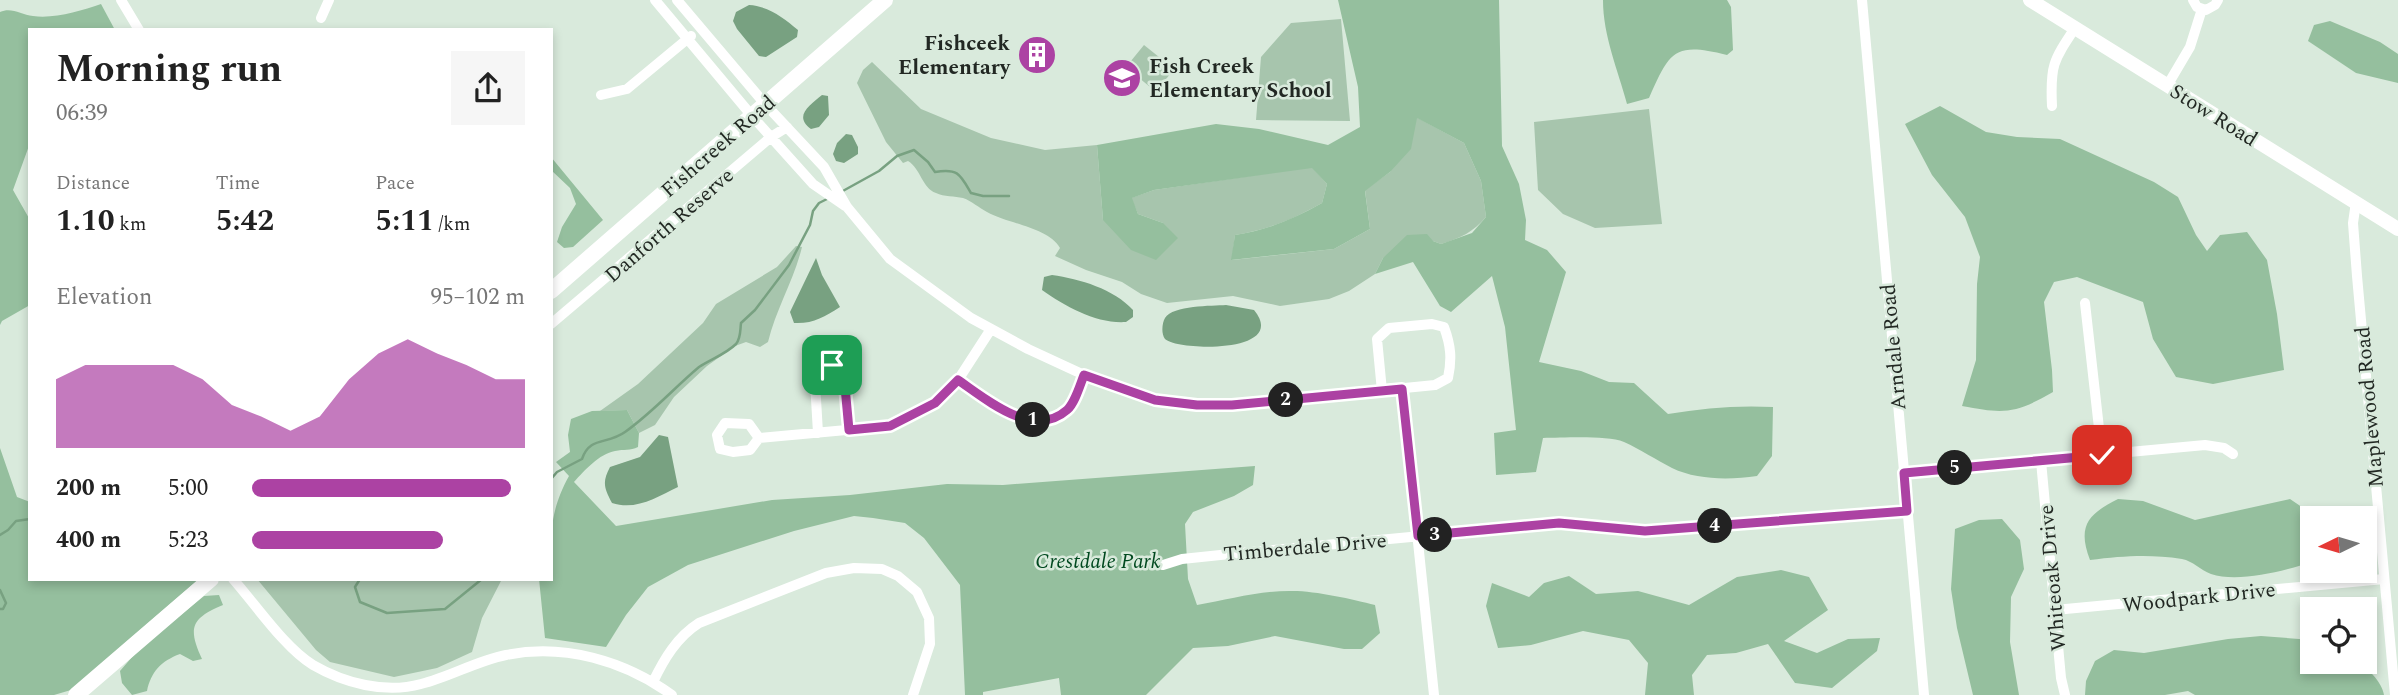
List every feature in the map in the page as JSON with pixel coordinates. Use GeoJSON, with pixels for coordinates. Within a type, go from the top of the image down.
{"type":"FeatureCollection","features":[{"type":"Feature","properties":{"kind":"main road","name":"Fishcreek Road"},"geometry":{"type":"LineString","coordinates":[[553,289],[885,0]]}},
{"type":"Feature","properties":{"kind":"main road"},"geometry":{"type":"LineString","coordinates":[[76,695],[209,581]]}},
{"type":"Feature","properties":{"kind":"street"},"geometry":{"type":"LineString","coordinates":[[121,0],[138,28]]}},
{"type":"Feature","properties":{"kind":"street"},"geometry":{"type":"LineString","coordinates":[[321,18],[329,0]]}},
{"type":"Feature","properties":{"kind":"street"},"geometry":{"type":"LineString","coordinates":[[655,0],[813,184],[831,190]]}},
{"type":"Feature","properties":{"kind":"street"},"geometry":{"type":"LineString","coordinates":[[677,0],[765,104],[824,167],[831,190],[890,259],[991,329],[1084,375],[1155,400],[1197,405],[1232,405],[1382,391],[1402,389],[1435,386],[1447,378],[1452,360],[1450,342],[1444,327],[1432,324],[1389,328],[1377,339],[1382,391]]}},
{"type":"Feature","properties":{"kind":"street","name":"Arndale Road"},"geometry":{"type":"LineString","coordinates":[[1862,0],[1924,695]]}},
{"type":"Feature","properties":{"kind":"street","name":"Stow Road"},"geometry":{"type":"LineString","coordinates":[[2030,0],[2398,229]]}},
{"type":"Feature","properties":{"kind":"street"},"geometry":{"type":"LineString","coordinates":[[2193,0],[2202,9]]}},
{"type":"Feature","properties":{"kind":"street"},"geometry":{"type":"LineString","coordinates":[[2202,9],[2211,8],[2218,0]]}},
{"type":"Feature","properties":{"kind":"street"},"geometry":{"type":"LineString","coordinates":[[2167,86],[2190,47],[2202,9]]}},
{"type":"Feature","properties":{"kind":"street"},"geometry":{"type":"LineString","coordinates":[[601,95],[631,86],[701,28]]}},
{"type":"Feature","properties":{"kind":"street"},"geometry":{"type":"LineString","coordinates":[[2052,106],[2052,69],[2056,55],[2075,28]]}},
{"type":"Feature","properties":{"kind":"street","name":"Danforth Reserve"},"geometry":{"type":"LineString","coordinates":[[553,322],[771,137],[787,127]]}},
{"type":"Feature","properties":{"kind":"street","name":"Maplewood Road"},"geometry":{"type":"LineString","coordinates":[[2356,202],[2353,223],[2357,276],[2395,695]]}},
{"type":"Feature","properties":{"kind":"street"},"geometry":{"type":"LineString","coordinates":[[2085,303],[2102,455]]}},
{"type":"Feature","properties":{"kind":"street"},"geometry":{"type":"LineString","coordinates":[[759,438],[890,426],[935,403],[958,380],[991,329]]}},
{"type":"Feature","properties":{"kind":"street"},"geometry":{"type":"LineString","coordinates":[[818,433],[815,382],[818,369],[832,365],[844,376],[849,430]]}},
{"type":"Feature","properties":{"kind":"street"},"geometry":{"type":"LineString","coordinates":[[958,380],[1011,416],[1036,420],[1054,417],[1069,410],[1084,375]]}},
{"type":"Feature","properties":{"kind":"street"},"geometry":{"type":"LineString","coordinates":[[1402,389],[1434,695]]}},
{"type":"Feature","properties":{"kind":"street"},"geometry":{"type":"LineString","coordinates":[[1904,473],[2204,445],[2224,448],[2233,454]]}},
{"type":"Feature","properties":{"kind":"street","name":"Whiteoak Drive"},"geometry":{"type":"LineString","coordinates":[[2040,461],[2061,678],[2065,695]]}},
{"type":"Feature","properties":{"kind":"street","name":"Timberdale Drive"},"geometry":{"type":"LineString","coordinates":[[1163,565],[1194,557],[1559,523],[1645,531],[1907,511]]}},
{"type":"Feature","properties":{"kind":"street"},"geometry":{"type":"LineString","coordinates":[[653,682],[665,658],[683,634],[699,623],[826,573],[866,567],[882,569],[898,576],[916,592],[926,609],[930,645],[913,695]]}},
{"type":"Feature","properties":{"kind":"street","name":"Woodpark Drive"},"geometry":{"type":"LineString","coordinates":[[2055,610],[2384,579]]}},
{"type":"Feature","properties":{"kind":"street"},"geometry":{"type":"LineString","coordinates":[[235,581],[294,649],[321,669],[340,678],[369,686],[424,689],[482,661],[533,652],[568,653],[614,664],[653,682],[672,695]]}},
{"type":"Feature","properties":{"kind":"shaded area"},"geometry":{"type":"Polygon","coordinates":[[[749,5],[769,10],[781,17],[798,30],[797,37],[766,57],[759,56],[733,21],[736,12],[749,5]]]}},
{"type":"Feature","properties":{"kind":"shaded area"},"geometry":{"type":"Polygon","coordinates":[[[1341,19],[1350,121],[1256,120],[1261,57],[1291,23],[1341,19]]]}},
{"type":"Feature","properties":{"kind":"shaded area"},"geometry":{"type":"Polygon","coordinates":[[[1144,45],[1174,69],[1156,92],[1126,67],[1144,45]]]}},
{"type":"Feature","properties":{"kind":"shaded area"},"geometry":{"type":"Polygon","coordinates":[[[872,62],[921,109],[991,138],[1045,150],[1097,145],[1103,220],[1163,223],[1138,214],[1131,198],[1154,190],[1312,167],[1327,184],[1322,203],[1280,223],[1235,235],[1232,260],[1334,249],[1370,229],[1365,190],[1390,172],[1416,117],[1464,143],[1481,181],[1486,217],[1471,231],[1455,239],[1441,244],[1433,241],[1383,258],[1375,274],[1349,291],[1329,299],[1280,306],[1233,296],[1167,303],[1055,256],[1060,248],[1046,235],[996,216],[963,198],[931,191],[912,164],[908,161],[903,163],[886,142],[857,83],[863,70],[872,62]]]}},
{"type":"Feature","properties":{"kind":"shaded area"},"geometry":{"type":"Polygon","coordinates":[[[822,95],[828,96],[829,115],[819,127],[811,129],[803,120],[803,115],[822,95]]]}},
{"type":"Feature","properties":{"kind":"shaded area"},"geometry":{"type":"Polygon","coordinates":[[[1649,109],[1662,224],[1595,228],[1563,214],[1538,190],[1534,122],[1649,109]]]}},
{"type":"Feature","properties":{"kind":"shaded area"},"geometry":{"type":"Polygon","coordinates":[[[846,134],[852,135],[858,147],[858,154],[844,163],[836,161],[833,154],[837,143],[846,134]]]}},
{"type":"Feature","properties":{"kind":"shaded area"},"geometry":{"type":"Polygon","coordinates":[[[796,246],[802,247],[799,259],[768,342],[760,347],[746,342],[735,346],[707,366],[674,397],[655,425],[639,433],[627,410],[600,411],[638,384],[703,323],[716,304],[777,267],[796,246]]]}},
{"type":"Feature","properties":{"kind":"shaded area"},"geometry":{"type":"Polygon","coordinates":[[[816,258],[840,307],[818,319],[794,323],[790,312],[816,258]]]}},
{"type":"Feature","properties":{"kind":"shaded area"},"geometry":{"type":"Polygon","coordinates":[[[1052,275],[1085,282],[1116,296],[1133,310],[1133,317],[1126,322],[1115,322],[1071,308],[1042,290],[1044,277],[1052,275]]]}},
{"type":"Feature","properties":{"kind":"shaded area"},"geometry":{"type":"Polygon","coordinates":[[[1226,305],[1254,310],[1261,324],[1257,335],[1245,342],[1208,347],[1189,346],[1165,339],[1163,323],[1169,314],[1193,307],[1226,305]]]}},
{"type":"Feature","properties":{"kind":"shaded area"},"geometry":{"type":"Polygon","coordinates":[[[659,435],[668,437],[678,487],[638,504],[612,503],[605,485],[610,467],[640,457],[659,435]]]}},
{"type":"Feature","properties":{"kind":"shaded area"},"geometry":{"type":"Polygon","coordinates":[[[259,581],[501,581],[482,618],[472,652],[437,668],[394,677],[330,662],[316,650],[259,581]]]}},
{"type":"Feature","properties":{"kind":"green space"},"geometry":{"type":"Polygon","coordinates":[[[1338,0],[1499,0],[1502,146],[1519,184],[1526,220],[1525,240],[1547,250],[1566,272],[1539,362],[1581,371],[1609,382],[1634,383],[1668,414],[1747,406],[1773,407],[1772,456],[1757,476],[1724,478],[1692,475],[1672,468],[1624,442],[1584,437],[1543,438],[1536,472],[1496,475],[1494,433],[1516,430],[1505,327],[1492,276],[1451,312],[1440,306],[1413,262],[1375,274],[1383,258],[1407,235],[1427,234],[1433,241],[1441,244],[1472,233],[1486,217],[1481,181],[1464,143],[1417,118],[1411,149],[1390,172],[1365,191],[1370,229],[1334,249],[1231,260],[1235,235],[1280,223],[1322,203],[1327,184],[1312,168],[1154,190],[1132,198],[1138,214],[1163,223],[1178,238],[1156,260],[1131,250],[1103,220],[1097,145],[1216,124],[1259,129],[1328,145],[1360,127],[1358,87],[1338,0]]]}},
{"type":"Feature","properties":{"kind":"green space"},"geometry":{"type":"Polygon","coordinates":[[[1603,0],[1727,0],[1731,7],[1733,50],[1727,55],[1695,50],[1676,54],[1669,60],[1649,98],[1627,104],[1608,40],[1603,0]]]}},
{"type":"Feature","properties":{"kind":"green space"},"geometry":{"type":"Polygon","coordinates":[[[101,4],[114,28],[28,28],[28,149],[13,190],[28,216],[28,306],[2,321],[0,325],[0,12],[9,10],[33,16],[50,16],[101,4]]]}},
{"type":"Feature","properties":{"kind":"green space"},"geometry":{"type":"Polygon","coordinates":[[[2330,21],[2380,42],[2398,54],[2398,83],[2356,73],[2308,41],[2314,25],[2330,21]]]}},
{"type":"Feature","properties":{"kind":"green space"},"geometry":{"type":"Polygon","coordinates":[[[1940,106],[1986,132],[2060,139],[2154,182],[2178,197],[2196,235],[2207,251],[2220,235],[2247,232],[2267,260],[2284,370],[2213,384],[2176,377],[2153,339],[2143,302],[2077,277],[2054,282],[2044,302],[2053,392],[2029,405],[2009,410],[1962,406],[1976,360],[1980,257],[1965,217],[1932,175],[1905,124],[1940,106]]]}},
{"type":"Feature","properties":{"kind":"green space"},"geometry":{"type":"Polygon","coordinates":[[[553,159],[603,220],[573,247],[564,248],[557,242],[562,227],[576,204],[570,188],[553,172],[553,159]]]}},
{"type":"Feature","properties":{"kind":"green space","name":"Crestdale Park"},"geometry":{"type":"Polygon","coordinates":[[[627,410],[639,433],[638,447],[603,455],[574,482],[616,526],[772,500],[850,495],[947,484],[1003,485],[1255,466],[1253,485],[1234,496],[1193,512],[1185,524],[1188,579],[1197,605],[1266,592],[1320,593],[1375,605],[1380,633],[1362,649],[1344,649],[1275,636],[1228,646],[1193,648],[1146,695],[1061,695],[1059,678],[983,692],[983,695],[965,695],[960,585],[924,538],[905,523],[854,516],[794,531],[688,565],[648,587],[606,647],[545,638],[539,581],[553,581],[554,514],[569,476],[556,462],[570,452],[568,435],[571,419],[592,411],[627,410]]]}},
{"type":"Feature","properties":{"kind":"green space"},"geometry":{"type":"Polygon","coordinates":[[[0,448],[17,497],[28,501],[28,581],[197,581],[71,690],[54,695],[0,695],[0,448]]]}},
{"type":"Feature","properties":{"kind":"green space"},"geometry":{"type":"Polygon","coordinates":[[[2118,499],[2143,501],[2195,520],[2290,499],[2300,506],[2300,565],[2247,577],[2234,577],[2211,574],[2186,560],[2170,557],[2136,556],[2090,560],[2085,530],[2088,522],[2099,510],[2118,499]]]}},
{"type":"Feature","properties":{"kind":"green space"},"geometry":{"type":"Polygon","coordinates":[[[2002,519],[2020,540],[2024,569],[2011,597],[2010,642],[2019,695],[1973,695],[1951,589],[1955,529],[1979,520],[2002,519]]]}},
{"type":"Feature","properties":{"kind":"green space"},"geometry":{"type":"Polygon","coordinates":[[[1781,570],[1809,577],[1828,610],[1784,641],[1817,653],[1848,639],[1880,638],[1877,651],[1832,688],[1795,683],[1768,644],[1736,653],[1707,655],[1692,675],[1694,695],[1645,695],[1648,663],[1629,640],[1583,631],[1531,645],[1498,648],[1486,606],[1492,583],[1529,597],[1544,583],[1569,576],[1596,594],[1638,591],[1689,605],[1737,577],[1781,570]]]}},
{"type":"Feature","properties":{"kind":"green space"},"geometry":{"type":"Polygon","coordinates":[[[219,595],[223,605],[205,614],[195,625],[195,639],[202,659],[193,661],[180,654],[173,657],[154,673],[147,691],[132,695],[122,683],[120,671],[139,649],[204,596],[219,595]]]}},
{"type":"Feature","properties":{"kind":"green space"},"geometry":{"type":"Polygon","coordinates":[[[2261,636],[2300,639],[2300,674],[2372,674],[2384,695],[2195,695],[2188,691],[2165,695],[2085,695],[2086,681],[2095,661],[2114,650],[2144,653],[2261,636]]]}},
{"type":"Feature","properties":{"kind":"waterway"},"geometry":{"type":"LineString","coordinates":[[841,192],[879,171],[897,156],[914,150],[935,172],[949,171],[958,174],[971,193],[1009,196]]}},
{"type":"Feature","properties":{"kind":"waterway"},"geometry":{"type":"LineString","coordinates":[[553,477],[582,459],[594,444],[625,432],[699,367],[736,344],[740,337],[741,323],[755,310],[789,265],[810,225],[813,211],[819,203],[829,198]]}},
{"type":"Feature","properties":{"kind":"waterway"},"geometry":{"type":"LineString","coordinates":[[0,535],[16,521],[28,519]]}},
{"type":"Feature","properties":{"kind":"waterway"},"geometry":{"type":"LineString","coordinates":[[359,581],[355,587],[360,602],[387,613],[445,609],[480,581]]}},
{"type":"Feature","properties":{"kind":"waterway"},"geometry":{"type":"LineString","coordinates":[[0,590],[6,603],[3,609],[0,609]]}},
{"type":"Feature","properties":{"kind":"place","name":"Fishceek Elementary"},"geometry":{"type":"Point","coordinates":[1037,55]}},
{"type":"Feature","properties":{"kind":"place","name":"Fish Creek Elementary School"},"geometry":{"type":"Point","coordinates":[1122,78]}},
{"type":"Feature","properties":{"kind":"route"},"geometry":{"type":"LineString","coordinates":[[832,365],[844,376],[849,430],[890,426],[935,403],[958,380],[1011,416],[1036,420],[1054,417],[1069,410],[1084,375],[1155,400],[1197,405],[1232,405],[1402,389],[1418,536],[1559,523],[1645,531],[1907,511],[1904,473],[2102,455]]}}]}
